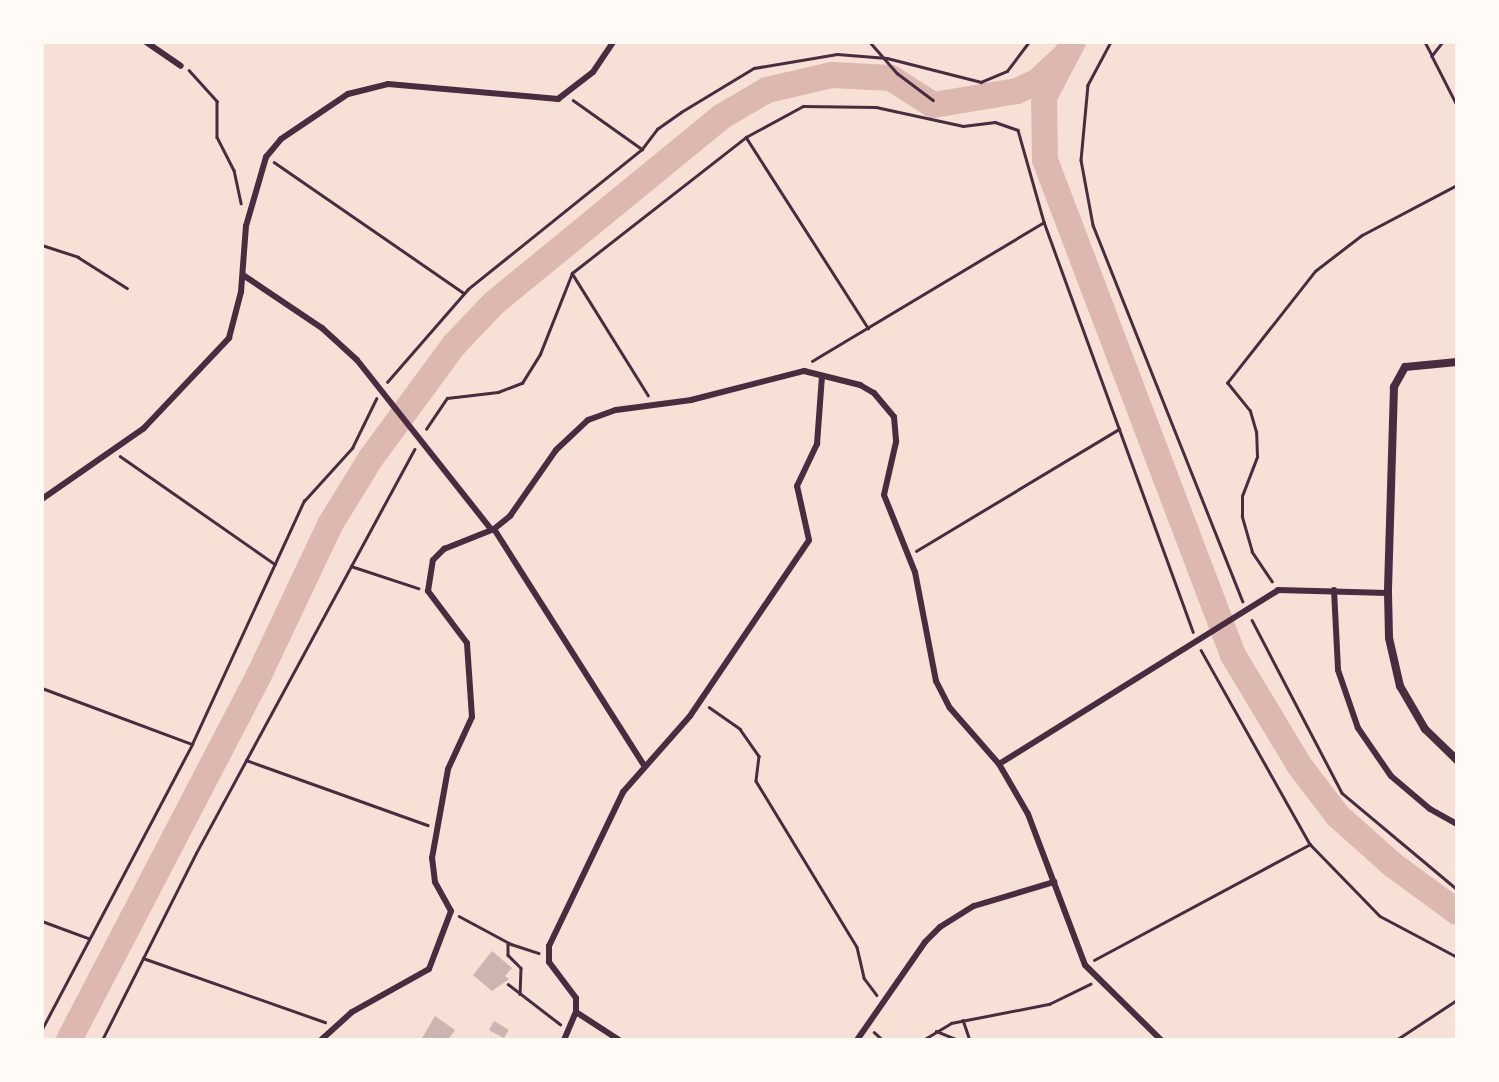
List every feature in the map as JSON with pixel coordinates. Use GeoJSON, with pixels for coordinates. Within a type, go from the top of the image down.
{"type":"FeatureCollection","features":[{"type":"Feature","properties":{"kind":"street"},"geometry":{"type":"LineString","coordinates":[[146,42],[181,66]]}},
{"type":"Feature","properties":{"kind":"street"},"geometry":{"type":"LineString","coordinates":[[42,499],[144,428],[229,338],[243,275],[242,246],[249,216],[266,157],[281,139],[348,94],[365,88],[405,85],[536,100],[568,95],[593,72],[613,42]]}},
{"type":"Feature","properties":{"kind":"street"},"geometry":{"type":"LineString","coordinates":[[243,275],[322,328],[382,388],[493,529],[644,765]]}},
{"type":"Feature","properties":{"kind":"street"},"geometry":{"type":"LineString","coordinates":[[1457,362],[1405,367],[1394,387],[1388,593],[1389,638],[1400,686],[1425,729],[1457,760]]}},
{"type":"Feature","properties":{"kind":"street"},"geometry":{"type":"LineString","coordinates":[[321,1040],[352,1012],[429,969],[451,911],[433,873],[438,829],[454,749],[472,717],[467,643],[428,592],[433,560],[444,550],[493,529],[523,502],[549,459],[581,424],[616,410],[655,405],[794,372],[822,376],[874,393],[894,417],[896,442],[884,495],[910,555],[936,681],[950,708],[999,764],[1028,814],[1085,965],[1161,1040]]}},
{"type":"Feature","properties":{"kind":"street"},"geometry":{"type":"LineString","coordinates":[[564,1040],[576,1012],[576,998],[547,956],[604,825],[644,765],[700,701],[809,540],[797,486],[817,444],[822,376]]}},
{"type":"Feature","properties":{"kind":"street"},"geometry":{"type":"LineString","coordinates":[[999,764],[1278,590],[1388,593]]}},
{"type":"Feature","properties":{"kind":"street"},"geometry":{"type":"LineString","coordinates":[[1334,590],[1338,670],[1358,728],[1391,776],[1430,809],[1457,824]]}},
{"type":"Feature","properties":{"kind":"street"},"geometry":{"type":"LineString","coordinates":[[857,1040],[940,927],[974,906],[1054,883]]}},
{"type":"Feature","properties":{"kind":"street"},"geometry":{"type":"LineString","coordinates":[[576,1012],[619,1040]]}},
{"type":"Feature","properties":{"kind":"path"},"geometry":{"type":"LineString","coordinates":[[870,42],[887,58],[897,73],[933,100]]}},
{"type":"Feature","properties":{"kind":"path"},"geometry":{"type":"LineString","coordinates":[[42,1029],[192,744],[304,501],[352,448],[382,388],[464,293],[642,149],[657,129],[754,68],[825,55],[887,58],[981,82],[1007,71],[1029,42]]}},
{"type":"Feature","properties":{"kind":"path"},"geometry":{"type":"LineString","coordinates":[[1111,42],[1088,85],[1081,160],[1093,225],[1247,609],[1342,793],[1457,889]]}},
{"type":"Feature","properties":{"kind":"path"},"geometry":{"type":"LineString","coordinates":[[1425,42],[1457,105]]}},
{"type":"Feature","properties":{"kind":"path"},"geometry":{"type":"LineString","coordinates":[[1432,56],[1443,42]]}},
{"type":"Feature","properties":{"kind":"path"},"geometry":{"type":"LineString","coordinates":[[181,66],[217,102],[217,137],[249,216]]}},
{"type":"Feature","properties":{"kind":"path"},"geometry":{"type":"LineString","coordinates":[[568,95],[642,149]]}},
{"type":"Feature","properties":{"kind":"path"},"geometry":{"type":"LineString","coordinates":[[102,1040],[246,760],[420,438],[447,398],[498,392],[522,383],[540,354],[572,273],[746,137],[803,106],[876,107],[963,126],[995,122],[1018,130],[1044,222],[1196,641],[1310,844],[1380,916],[1457,957]]}},
{"type":"Feature","properties":{"kind":"path"},"geometry":{"type":"LineString","coordinates":[[746,137],[868,328]]}},
{"type":"Feature","properties":{"kind":"path"},"geometry":{"type":"LineString","coordinates":[[266,157],[464,293]]}},
{"type":"Feature","properties":{"kind":"path"},"geometry":{"type":"LineString","coordinates":[[1278,590],[1252,552],[1242,516],[1242,496],[1257,457],[1256,432],[1250,411],[1227,383],[1315,271],[1362,235],[1457,185]]}},
{"type":"Feature","properties":{"kind":"path"},"geometry":{"type":"LineString","coordinates":[[794,372],[1044,222]]}},
{"type":"Feature","properties":{"kind":"path"},"geometry":{"type":"LineString","coordinates":[[42,245],[78,257],[127,288]]}},
{"type":"Feature","properties":{"kind":"path"},"geometry":{"type":"LineString","coordinates":[[572,273],[655,405]]}},
{"type":"Feature","properties":{"kind":"path"},"geometry":{"type":"LineString","coordinates":[[910,555],[1119,429]]}},
{"type":"Feature","properties":{"kind":"path"},"geometry":{"type":"LineString","coordinates":[[114,451],[275,564]]}},
{"type":"Feature","properties":{"kind":"path"},"geometry":{"type":"LineString","coordinates":[[351,566],[428,592]]}},
{"type":"Feature","properties":{"kind":"path"},"geometry":{"type":"LineString","coordinates":[[42,688],[192,744]]}},
{"type":"Feature","properties":{"kind":"path"},"geometry":{"type":"LineString","coordinates":[[700,701],[740,729],[759,756],[756,780],[857,947],[864,978],[883,1002]]}},
{"type":"Feature","properties":{"kind":"path"},"geometry":{"type":"LineString","coordinates":[[246,760],[438,829]]}},
{"type":"Feature","properties":{"kind":"path"},"geometry":{"type":"LineString","coordinates":[[1085,965],[1310,844]]}},
{"type":"Feature","properties":{"kind":"path"},"geometry":{"type":"LineString","coordinates":[[451,911],[509,943],[547,956]]}},
{"type":"Feature","properties":{"kind":"path"},"geometry":{"type":"LineString","coordinates":[[42,921],[90,938]]}},
{"type":"Feature","properties":{"kind":"path"},"geometry":{"type":"LineString","coordinates":[[509,943],[508,955],[521,968],[520,994]]}},
{"type":"Feature","properties":{"kind":"path"},"geometry":{"type":"LineString","coordinates":[[143,958],[337,1026]]}},
{"type":"Feature","properties":{"kind":"path"},"geometry":{"type":"LineString","coordinates":[[923,1040],[963,1019],[1049,1004],[1098,980]]}},
{"type":"Feature","properties":{"kind":"path"},"geometry":{"type":"LineString","coordinates":[[508,984],[568,1030]]}},
{"type":"Feature","properties":{"kind":"path"},"geometry":{"type":"LineString","coordinates":[[1396,1040],[1457,1000]]}},
{"type":"Feature","properties":{"kind":"path"},"geometry":{"type":"LineString","coordinates":[[963,1019],[970,1040]]}},
{"type":"Feature","properties":{"kind":"path"},"geometry":{"type":"LineString","coordinates":[[936,1031],[958,1040]]}},
{"type":"Feature","properties":{"kind":"building"},"geometry":{"type":"Polygon","coordinates":[[[492,951],[512,968],[505,976],[509,979],[492,991],[473,975],[492,951]]]}},
{"type":"Feature","properties":{"kind":"building"},"geometry":{"type":"Polygon","coordinates":[[[435,1016],[455,1030],[448,1040],[421,1040],[435,1016]]]}},
{"type":"Feature","properties":{"kind":"building"},"geometry":{"type":"Polygon","coordinates":[[[494,1021],[509,1030],[504,1038],[489,1030],[494,1021]]]}},
{"type":"Feature","properties":{"kind":"waterway"},"geometry":{"type":"LineString","coordinates":[[1073,42],[1044,97],[1045,160],[1233,655],[1299,765],[1338,816],[1393,865],[1457,912]]}},
{"type":"Feature","properties":{"kind":"waterway"},"geometry":{"type":"LineString","coordinates":[[69,1040],[259,675],[331,523],[371,458],[454,345],[494,303],[721,117],[767,90],[832,75],[891,78],[933,105],[1017,91],[1038,81],[1063,58]]}}]}
